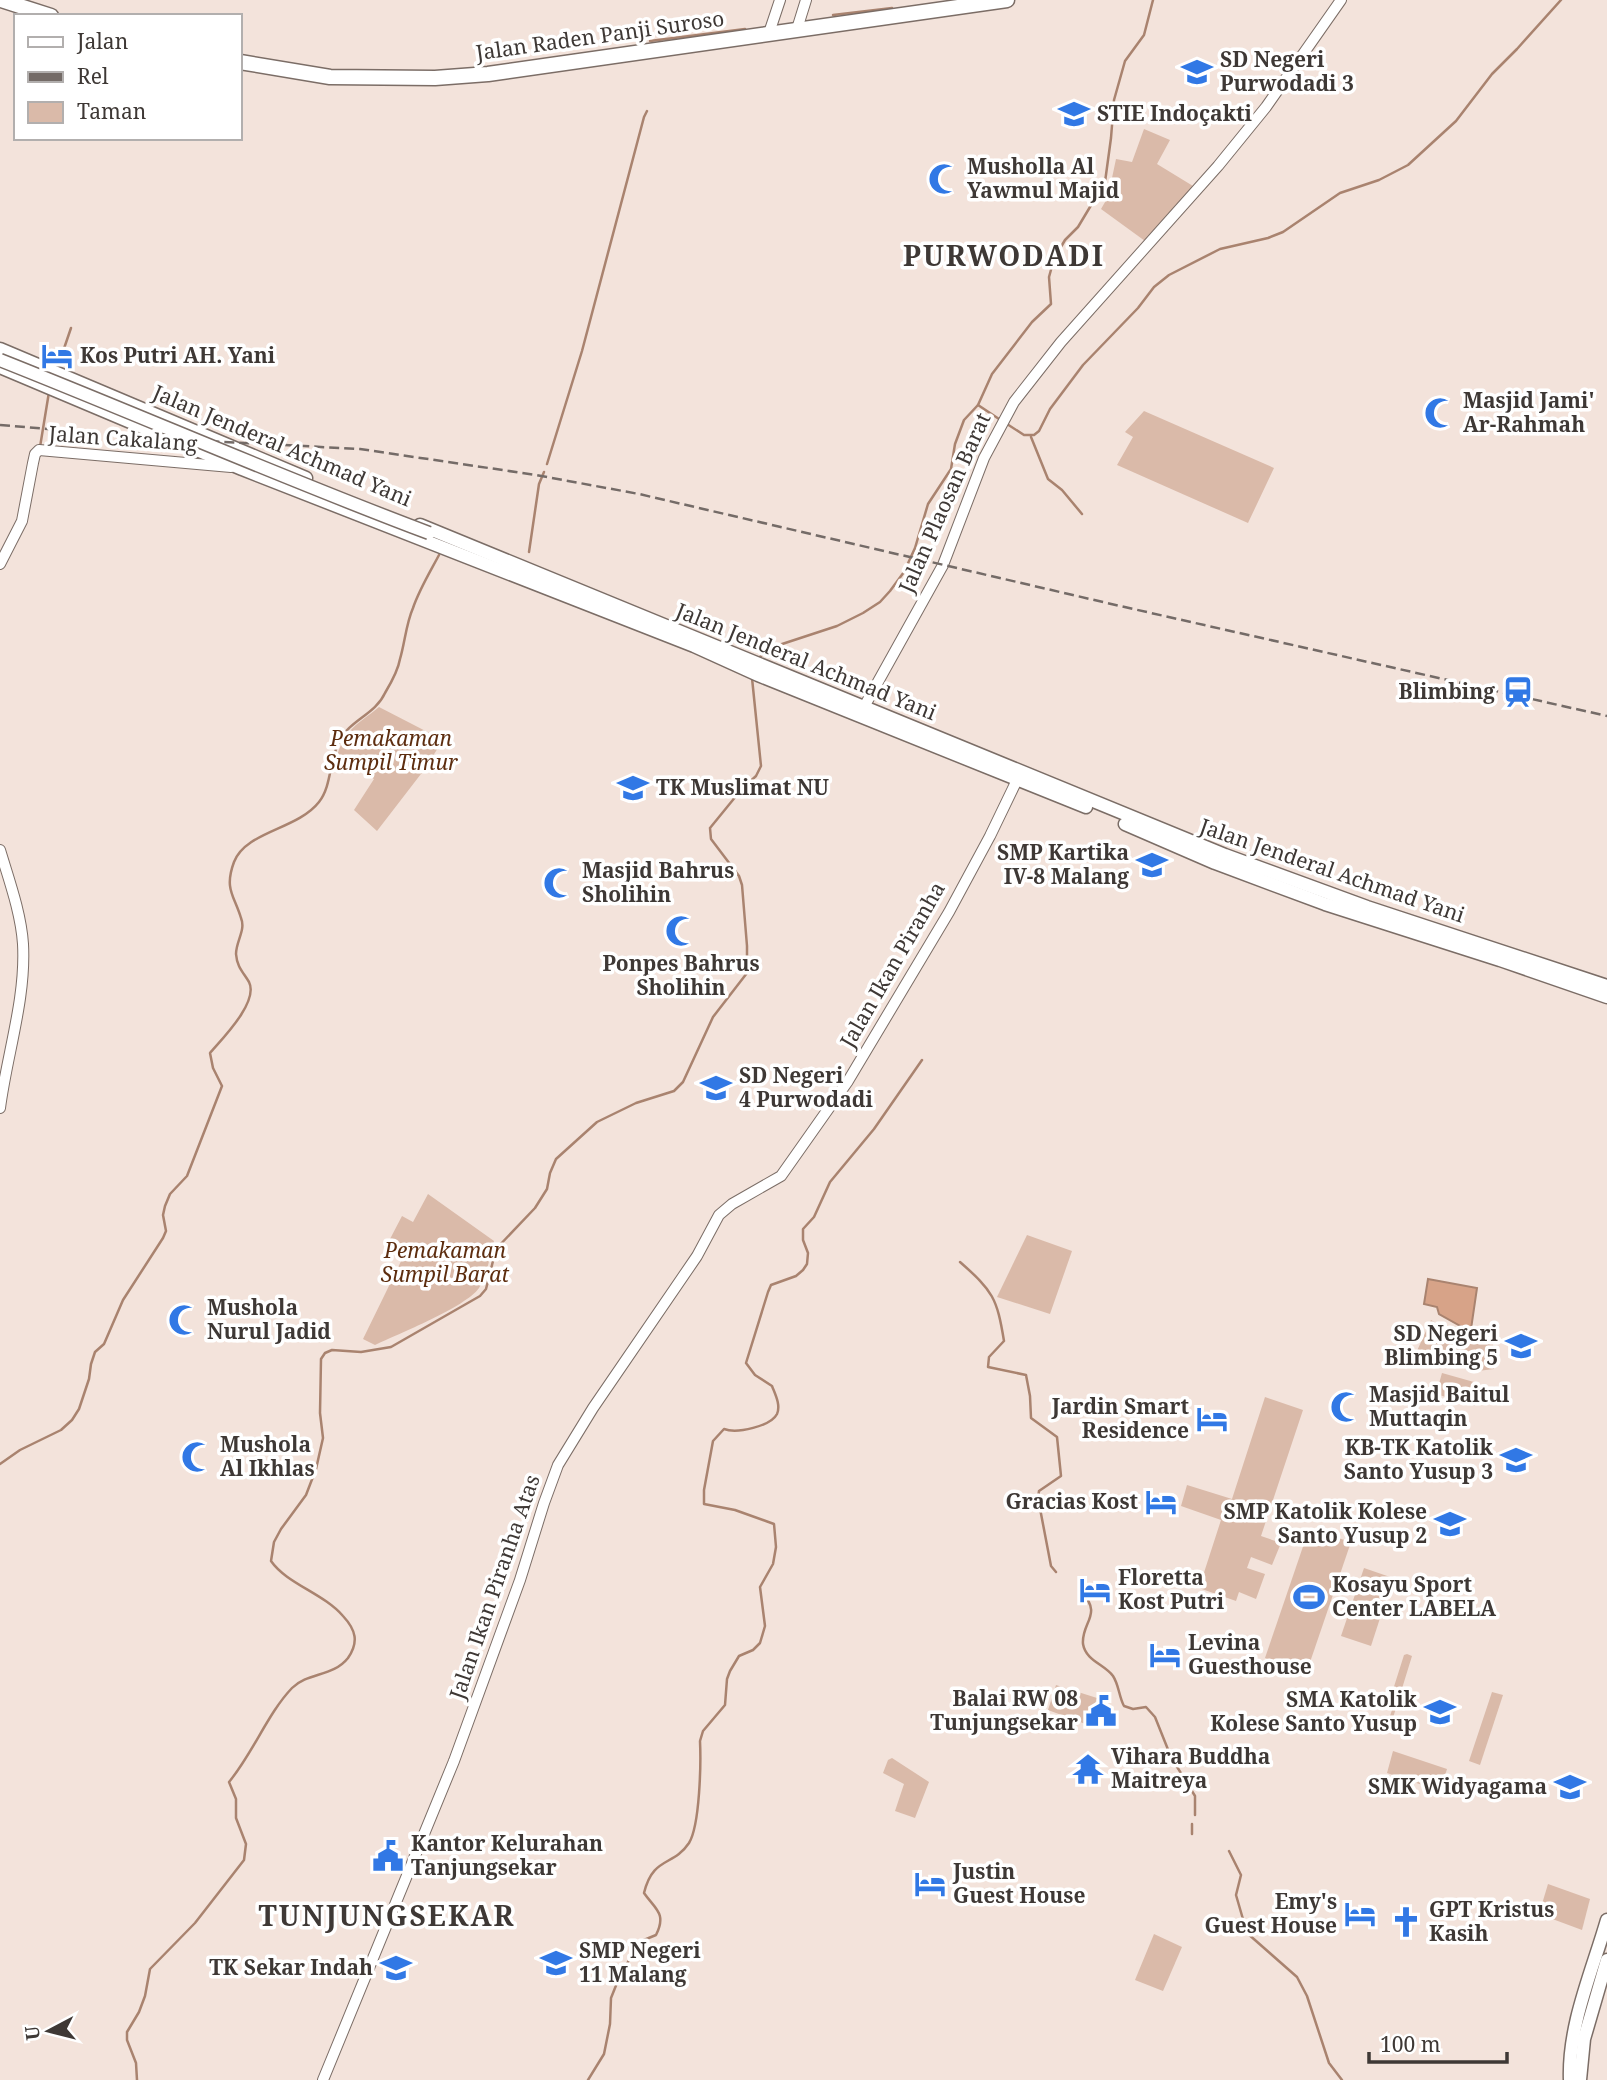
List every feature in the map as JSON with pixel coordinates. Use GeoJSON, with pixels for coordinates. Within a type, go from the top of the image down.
{"type":"FeatureCollection","features":[{"type":"Feature","properties":{"kind":"highway"},"geometry":{"type":"LineString","coordinates":[[1,0],[45,14]]}},
{"type":"Feature","properties":{"kind":"highway","name":"Jalan Raden Panji Suroso"},"geometry":{"type":"LineString","coordinates":[[242,62],[330,77],[435,78],[516,71],[1007,0]]}},
{"type":"Feature","properties":{"kind":"main road","name":"Jalan Jenderal Achmad Yani"},"geometry":{"type":"LineString","coordinates":[[0,349],[215,441],[287,478],[481,563],[694,646],[745,663]]}},
{"type":"Feature","properties":{"kind":"main road"},"geometry":{"type":"LineString","coordinates":[[0,360],[120,407],[308,487],[526,569]]}},
{"type":"Feature","properties":{"kind":"main road","name":"Jalan Jenderal Achmad Yani"},"geometry":{"type":"LineString","coordinates":[[0,367],[242,469],[287,478],[526,569],[1215,863],[1607,986]]}},
{"type":"Feature","properties":{"kind":"main road"},"geometry":{"type":"LineString","coordinates":[[50,387],[61,374]]}},
{"type":"Feature","properties":{"kind":"main road"},"geometry":{"type":"LineString","coordinates":[[61,374],[66,394]]}},
{"type":"Feature","properties":{"kind":"main road"},"geometry":{"type":"LineString","coordinates":[[209,454],[215,441]]}},
{"type":"Feature","properties":{"kind":"main road"},"geometry":{"type":"LineString","coordinates":[[429,533],[481,563]]}},
{"type":"Feature","properties":{"kind":"main road","name":"Jalan Jenderal Achmad Yani"},"geometry":{"type":"LineString","coordinates":[[761,670],[864,707],[1327,898],[1607,997]]}},
{"type":"Feature","properties":{"kind":"main road"},"geometry":{"type":"LineString","coordinates":[[1580,2080],[1581,2026],[1607,1920]]}},
{"type":"Feature","properties":{"kind":"main road"},"geometry":{"type":"LineString","coordinates":[[1570,2080],[1570,2056],[1607,1960]]}},
{"type":"Feature","properties":{"kind":"street"},"geometry":{"type":"LineString","coordinates":[[769,33],[779,0]]}},
{"type":"Feature","properties":{"kind":"street"},"geometry":{"type":"LineString","coordinates":[[797,29],[806,0]]}},
{"type":"Feature","properties":{"kind":"street","name":"Jalan Plaosan Barat"},"geometry":{"type":"LineString","coordinates":[[864,707],[943,565],[998,431],[1009,411],[1061,342],[1105,296],[1258,117],[1285,83],[1342,0]]}},
{"type":"Feature","properties":{"kind":"street","name":"Jalan Cakalang"},"geometry":{"type":"LineString","coordinates":[[0,564],[22,521],[35,454],[39,450],[242,469]]}},
{"type":"Feature","properties":{"kind":"street","name":"Jalan Ikan Piranha"},"geometry":{"type":"LineString","coordinates":[[791,1163],[848,1081],[935,935],[990,836],[1017,780]]}},
{"type":"Feature","properties":{"kind":"street"},"geometry":{"type":"LineString","coordinates":[[0,850],[23,946],[19,1007],[0,1108]]}},
{"type":"Feature","properties":{"kind":"street","name":"Jalan Ikan Piranha Atas"},"geometry":{"type":"LineString","coordinates":[[323,2080],[454,1761],[520,1580],[558,1465],[593,1408],[697,1256],[719,1215],[732,1203],[778,1180],[791,1163]]}},
{"type":"Feature","properties":{"kind":"green space"},"geometry":{"type":"Polygon","coordinates":[[[1144,129],[1170,140],[1157,164],[1193,186],[1145,241],[1101,209],[1108,197],[1116,159],[1132,162],[1144,129]]]}},
{"type":"Feature","properties":{"kind":"green space"},"geometry":{"type":"Polygon","coordinates":[[[1144,411],[1274,468],[1248,523],[1117,465],[1133,437],[1125,432],[1144,411]]]}},
{"type":"Feature","properties":{"kind":"green space","name":"Pemakaman Sumpil Timur"},"geometry":{"type":"Polygon","coordinates":[[[379,707],[443,740],[424,770],[377,831],[354,810],[374,779],[337,756],[348,733],[379,707]]]}},
{"type":"Feature","properties":{"kind":"green space","name":"Pemakaman Sumpil Barat"},"geometry":{"type":"Polygon","coordinates":[[[428,1194],[494,1241],[484,1277],[479,1288],[460,1303],[431,1320],[375,1345],[363,1339],[408,1247],[390,1239],[402,1216],[413,1222],[428,1194]]]}},
{"type":"Feature","properties":{"kind":"green space"},"geometry":{"type":"Polygon","coordinates":[[[1027,1235],[1072,1251],[1050,1314],[997,1297],[1027,1235]]]}},
{"type":"Feature","properties":{"kind":"green space"},"geometry":{"type":"Polygon","coordinates":[[[1431,1320],[1461,1338],[1493,1341],[1494,1369],[1478,1371],[1416,1353],[1431,1320]]]}},
{"type":"Feature","properties":{"kind":"green space"},"geometry":{"type":"Polygon","coordinates":[[[1442,1373],[1481,1384],[1475,1406],[1436,1394],[1442,1373]]]}},
{"type":"Feature","properties":{"kind":"green space"},"geometry":{"type":"Polygon","coordinates":[[[1265,1397],[1303,1410],[1261,1536],[1281,1543],[1272,1565],[1251,1557],[1247,1568],[1265,1574],[1256,1599],[1239,1592],[1236,1601],[1199,1588],[1221,1520],[1181,1506],[1187,1485],[1232,1499],[1265,1397]]]}},
{"type":"Feature","properties":{"kind":"green space","name":"Kosayu Sport Center LABELA"},"geometry":{"type":"Polygon","coordinates":[[[1309,1529],[1351,1542],[1307,1671],[1265,1658],[1309,1529]]]}},
{"type":"Feature","properties":{"kind":"green space"},"geometry":{"type":"Polygon","coordinates":[[[1364,1568],[1393,1578],[1371,1646],[1341,1636],[1364,1568]]]}},
{"type":"Feature","properties":{"kind":"green space"},"geometry":{"type":"Polygon","coordinates":[[[1404,1655],[1412,1656],[1388,1734],[1380,1732],[1385,1718],[1389,1719],[1396,1698],[1391,1696],[1404,1655]]]}},
{"type":"Feature","properties":{"kind":"green space"},"geometry":{"type":"Polygon","coordinates":[[[1056,1685],[1097,1698],[1088,1725],[1048,1710],[1056,1685]]]}},
{"type":"Feature","properties":{"kind":"green space"},"geometry":{"type":"Polygon","coordinates":[[[1492,1692],[1503,1695],[1480,1765],[1469,1761],[1492,1692]]]}},
{"type":"Feature","properties":{"kind":"green space"},"geometry":{"type":"Polygon","coordinates":[[[1393,1751],[1447,1769],[1440,1791],[1387,1773],[1393,1751]]]}},
{"type":"Feature","properties":{"kind":"green space"},"geometry":{"type":"Polygon","coordinates":[[[892,1758],[929,1782],[915,1818],[895,1811],[904,1784],[883,1773],[888,1760],[892,1758]]]}},
{"type":"Feature","properties":{"kind":"green space"},"geometry":{"type":"Polygon","coordinates":[[[1548,1884],[1590,1899],[1582,1930],[1539,1914],[1548,1884]]]}},
{"type":"Feature","properties":{"kind":"green space"},"geometry":{"type":"Polygon","coordinates":[[[1154,1934],[1182,1947],[1163,1991],[1135,1980],[1154,1934]]]}},
{"type":"Feature","properties":{"kind":"shaded area"},"geometry":{"type":"Polygon","coordinates":[[[1428,1279],[1477,1288],[1471,1329],[1439,1314],[1437,1307],[1424,1304],[1428,1279]]]}},
{"type":"Feature","properties":{"kind":"waterway"},"geometry":{"type":"LineString","coordinates":[[759,658],[776,646],[837,626],[863,613],[880,602],[904,572],[915,548],[928,504],[951,469],[955,444],[964,420],[978,405],[992,374],[1032,322],[1051,304],[1049,277],[1054,259],[1065,240],[1078,227],[1105,182],[1114,100],[1125,61],[1144,35],[1153,0]]}},
{"type":"Feature","properties":{"kind":"waterway"},"geometry":{"type":"LineString","coordinates":[[1007,424],[1024,435],[1034,435],[1039,431],[1050,409],[1083,365],[1138,308],[1154,287],[1169,275],[1220,249],[1283,232],[1340,193],[1379,180],[1408,165],[1456,121],[1492,74],[1561,0]]}},
{"type":"Feature","properties":{"kind":"waterway"},"geometry":{"type":"LineString","coordinates":[[833,15],[892,8]]}},
{"type":"Feature","properties":{"kind":"waterway"},"geometry":{"type":"LineString","coordinates":[[650,41],[745,29]]}},
{"type":"Feature","properties":{"kind":"waterway"},"geometry":{"type":"LineString","coordinates":[[547,464],[582,351],[647,111]]}},
{"type":"Feature","properties":{"kind":"waterway"},"geometry":{"type":"LineString","coordinates":[[57,369],[71,328]]}},
{"type":"Feature","properties":{"kind":"waterway"},"geometry":{"type":"LineString","coordinates":[[40,447],[49,392]]}},
{"type":"Feature","properties":{"kind":"waterway"},"geometry":{"type":"LineString","coordinates":[[978,405],[1002,421]]}},
{"type":"Feature","properties":{"kind":"waterway"},"geometry":{"type":"LineString","coordinates":[[1031,437],[1048,479],[1062,490],[1082,514]]}},
{"type":"Feature","properties":{"kind":"waterway"},"geometry":{"type":"LineString","coordinates":[[529,552],[539,484],[544,472]]}},
{"type":"Feature","properties":{"kind":"waterway"},"geometry":{"type":"LineString","coordinates":[[0,1464],[20,1450],[61,1430],[72,1420],[79,1409],[95,1352],[104,1344],[123,1300],[166,1231],[163,1215],[165,1206],[170,1194],[187,1176],[222,1086],[213,1068],[210,1053],[238,1020],[249,1000],[251,990],[236,954],[242,922],[230,886],[234,862],[249,843],[298,819],[319,802],[343,734],[381,701],[394,677],[411,614],[421,588],[439,555]]}},
{"type":"Feature","properties":{"kind":"waterway"},"geometry":{"type":"LineString","coordinates":[[137,2080],[136,2063],[127,2040],[127,2032],[145,1996],[150,1969],[195,1923],[244,1860],[246,1844],[236,1818],[236,1799],[229,1782],[246,1759],[275,1709],[292,1688],[305,1679],[328,1672],[342,1664],[354,1647],[353,1631],[343,1616],[326,1601],[286,1576],[271,1561],[274,1542],[306,1495],[316,1469],[323,1438],[320,1413],[321,1359],[325,1353],[332,1350],[361,1352],[391,1347],[480,1296],[486,1289],[496,1249],[535,1208],[547,1189],[556,1159],[597,1122],[636,1103],[674,1091],[683,1082],[713,1017],[747,973],[742,885],[739,876],[711,839],[710,828],[756,776],[761,766],[752,678]]}},
{"type":"Feature","properties":{"kind":"waterway"},"geometry":{"type":"LineString","coordinates":[[588,2080],[604,2054],[610,2024],[611,1998],[619,1978],[639,1942],[656,1935],[659,1928],[660,1916],[644,1893],[648,1881],[658,1867],[683,1851],[693,1834],[698,1809],[700,1741],[703,1731],[725,1705],[730,1671],[739,1656],[753,1650],[760,1643],[765,1626],[760,1587],[773,1564],[776,1547],[774,1524],[735,1510],[704,1504],[713,1441],[724,1429],[753,1428],[768,1422],[777,1414],[778,1403],[772,1386],[755,1375],[746,1363],[768,1292],[771,1285],[796,1276],[807,1264],[808,1253],[803,1240],[803,1229],[814,1217],[830,1182],[874,1129],[922,1060]]}},
{"type":"Feature","properties":{"kind":"waterway"},"geometry":{"type":"LineString","coordinates":[[960,1262],[987,1288],[999,1315],[1004,1341],[989,1357],[988,1367],[1026,1375],[1031,1418],[1057,1437],[1061,1476],[1039,1491],[1038,1498],[1051,1566],[1056,1572]]}},
{"type":"Feature","properties":{"kind":"waterway"},"geometry":{"type":"LineString","coordinates":[[1082,1593],[1091,1607],[1083,1637],[1085,1650],[1113,1676],[1124,1706],[1133,1709],[1146,1707],[1155,1717],[1171,1757],[1195,1796],[1195,1815]]}},
{"type":"Feature","properties":{"kind":"waterway"},"geometry":{"type":"LineString","coordinates":[[1192,1824],[1192,1834]]}},
{"type":"Feature","properties":{"kind":"waterway"},"geometry":{"type":"LineString","coordinates":[[1229,1851],[1241,1875],[1236,1895],[1247,1933],[1297,1977],[1307,1996],[1329,2063],[1342,2080]]}},
{"type":"Feature","properties":{"kind":"railway"},"geometry":{"type":"LineString","coordinates":[[0,425],[168,439],[360,449],[536,475],[639,494],[1607,716]]}},
{"type":"Feature","properties":{"kind":"place","name":"SD Negeri Purwodadi 3"},"geometry":{"type":"Point","coordinates":[1197,72]}},
{"type":"Feature","properties":{"kind":"place","name":"STIE Indoçakti"},"geometry":{"type":"Point","coordinates":[1074,114]}},
{"type":"Feature","properties":{"kind":"place","name":"Musholla Al Yawmul Majid"},"geometry":{"type":"Point","coordinates":[944,179]}},
{"type":"Feature","properties":{"kind":"place","name":"Kos Putri AH. Yani"},"geometry":{"type":"Point","coordinates":[57,356]}},
{"type":"Feature","properties":{"kind":"place","name":"Masjid Jami' Ar-Rahmah"},"geometry":{"type":"Point","coordinates":[1440,413]}},
{"type":"Feature","properties":{"kind":"place","name":"Blimbing"},"geometry":{"type":"Point","coordinates":[1518,692]}},
{"type":"Feature","properties":{"kind":"place","name":"TK Muslimat NU"},"geometry":{"type":"Point","coordinates":[633,788]}},
{"type":"Feature","properties":{"kind":"place","name":"SMP Kartika IV-8 Malang"},"geometry":{"type":"Point","coordinates":[1152,865]}},
{"type":"Feature","properties":{"kind":"place","name":"Masjid Bahrus Sholihin"},"geometry":{"type":"Point","coordinates":[559,883]}},
{"type":"Feature","properties":{"kind":"place","name":"Ponpes Bahrus Sholihin"},"geometry":{"type":"Point","coordinates":[681,931]}},
{"type":"Feature","properties":{"kind":"place","name":"SD Negeri 4 Purwodadi"},"geometry":{"type":"Point","coordinates":[716,1088]}},
{"type":"Feature","properties":{"kind":"place","name":"Mushola Nurul Jadid"},"geometry":{"type":"Point","coordinates":[184,1320]}},
{"type":"Feature","properties":{"kind":"place","name":"SD Negeri Blimbing 5"},"geometry":{"type":"Point","coordinates":[1521,1346]}},
{"type":"Feature","properties":{"kind":"place","name":"Masjid Baitul Muttaqin"},"geometry":{"type":"Point","coordinates":[1346,1407]}},
{"type":"Feature","properties":{"kind":"place","name":"Jardin Smart Residence"},"geometry":{"type":"Point","coordinates":[1212,1419]}},
{"type":"Feature","properties":{"kind":"place","name":"Mushola Al Ikhlas"},"geometry":{"type":"Point","coordinates":[197,1457]}},
{"type":"Feature","properties":{"kind":"place","name":"KB-TK Katolik Santo Yusup 3"},"geometry":{"type":"Point","coordinates":[1516,1460]}},
{"type":"Feature","properties":{"kind":"place","name":"Gracias Kost"},"geometry":{"type":"Point","coordinates":[1161,1502]}},
{"type":"Feature","properties":{"kind":"place","name":"SMP Katolik Kolese Santo Yusup 2"},"geometry":{"type":"Point","coordinates":[1450,1524]}},
{"type":"Feature","properties":{"kind":"place","name":"Floretta Kost Putri"},"geometry":{"type":"Point","coordinates":[1095,1590]}},
{"type":"Feature","properties":{"kind":"place","name":"Kosayu Sport Center LABELA"},"geometry":{"type":"Point","coordinates":[1309,1597]}},
{"type":"Feature","properties":{"kind":"place","name":"Levina Guesthouse"},"geometry":{"type":"Point","coordinates":[1165,1655]}},
{"type":"Feature","properties":{"kind":"place","name":"Balai RW 08 Tunjungsekar"},"geometry":{"type":"Point","coordinates":[1101,1711]}},
{"type":"Feature","properties":{"kind":"place","name":"SMA Katolik Kolese Santo Yusup"},"geometry":{"type":"Point","coordinates":[1440,1712]}},
{"type":"Feature","properties":{"kind":"place","name":"Vihara Buddha Maitreya"},"geometry":{"type":"Point","coordinates":[1088,1769]}},
{"type":"Feature","properties":{"kind":"place","name":"SMK Widyagama"},"geometry":{"type":"Point","coordinates":[1570,1787]}},
{"type":"Feature","properties":{"kind":"place","name":"Kantor Kelurahan Tanjungsekar"},"geometry":{"type":"Point","coordinates":[388,1856]}},
{"type":"Feature","properties":{"kind":"place","name":"Justin Guest House"},"geometry":{"type":"Point","coordinates":[930,1884]}},
{"type":"Feature","properties":{"kind":"place","name":"Emy's Guest House"},"geometry":{"type":"Point","coordinates":[1360,1914]}},
{"type":"Feature","properties":{"kind":"place","name":"GPT Kristus Kasih"},"geometry":{"type":"Point","coordinates":[1406,1922]}},
{"type":"Feature","properties":{"kind":"place","name":"SMP Negeri 11 Malang"},"geometry":{"type":"Point","coordinates":[556,1963]}},
{"type":"Feature","properties":{"kind":"place","name":"TK Sekar Indah"},"geometry":{"type":"Point","coordinates":[396,1968]}},
{"type":"Feature","properties":{"kind":"district","name":"PURWODADI"},"geometry":{"type":"Point","coordinates":[1004,256]}},
{"type":"Feature","properties":{"kind":"district","name":"TUNJUNGSEKAR"},"geometry":{"type":"Point","coordinates":[387,1916]}}]}
